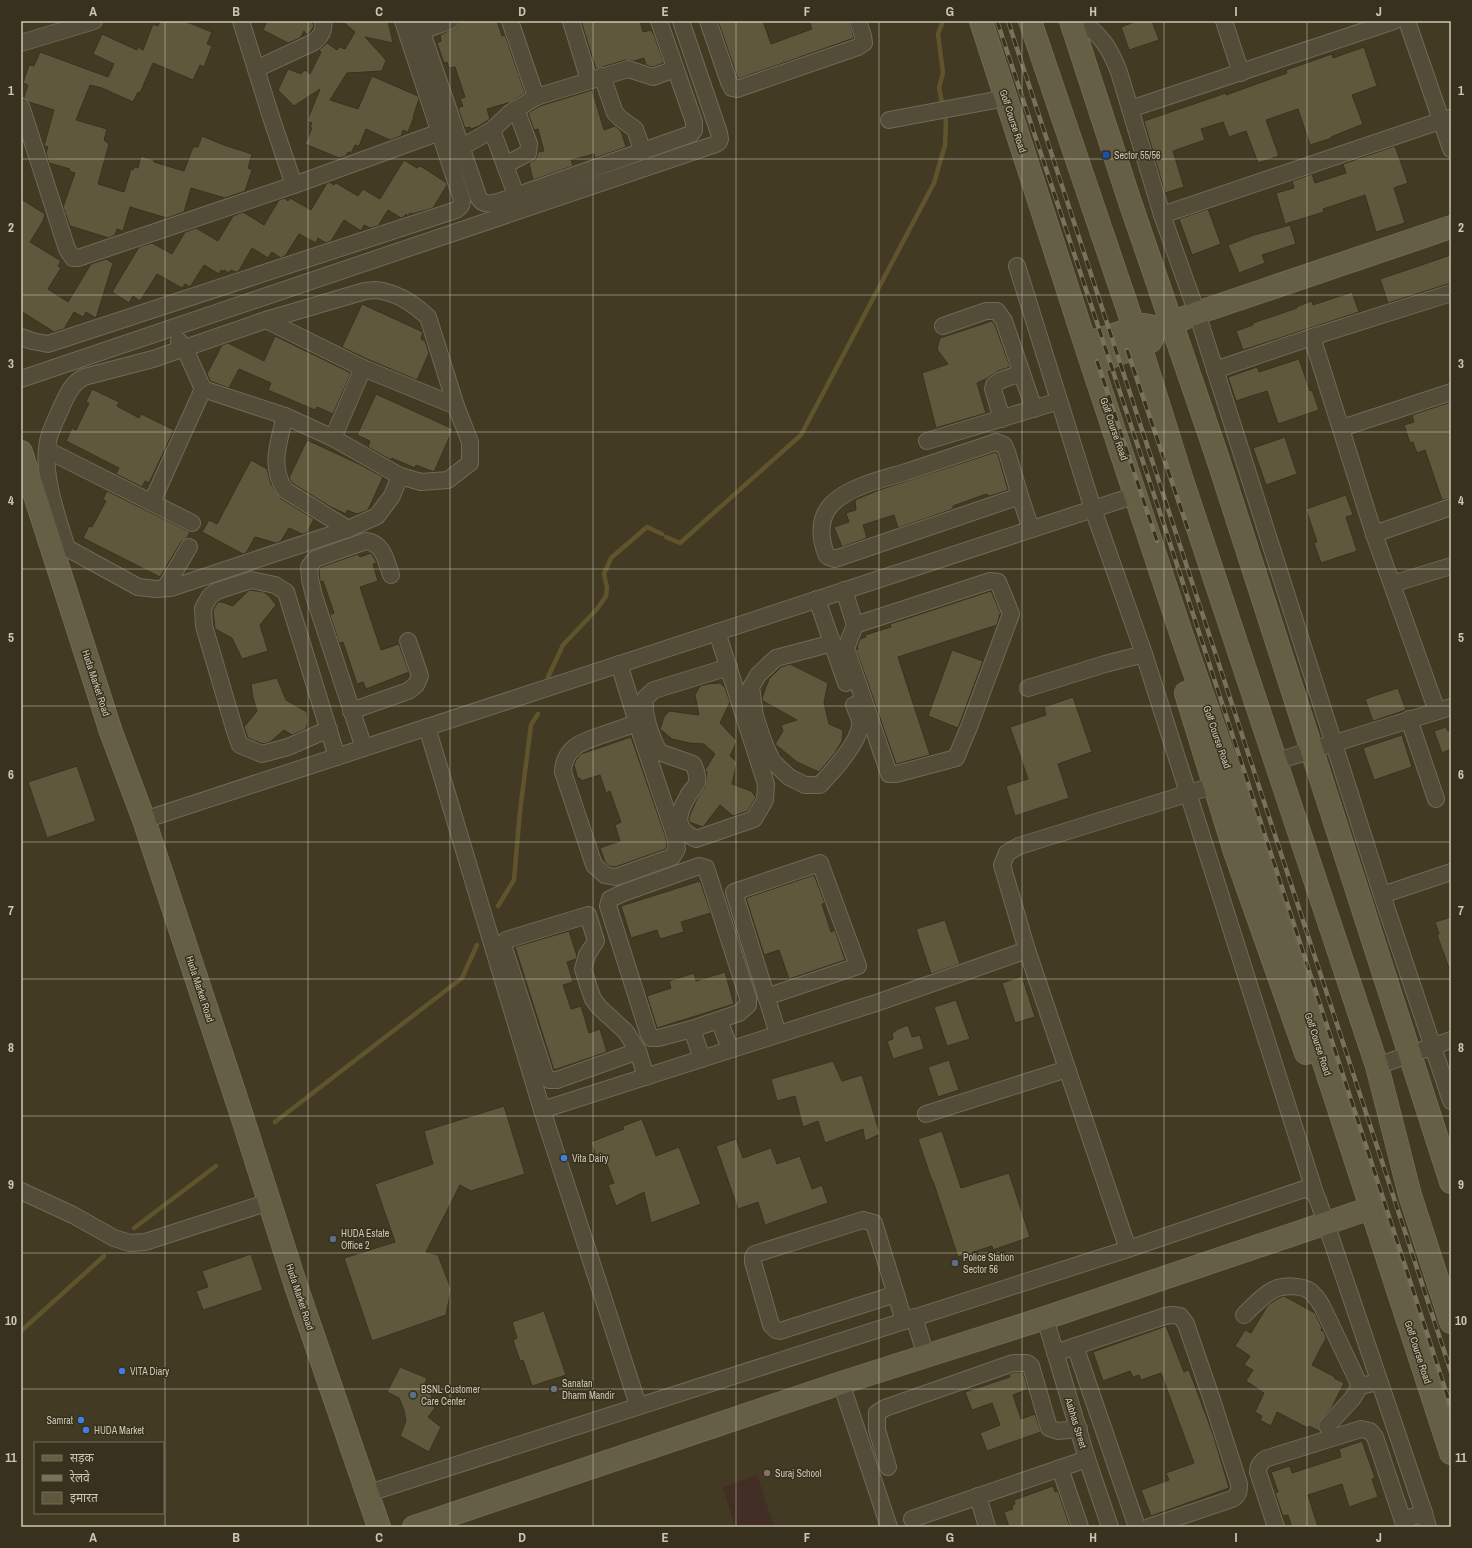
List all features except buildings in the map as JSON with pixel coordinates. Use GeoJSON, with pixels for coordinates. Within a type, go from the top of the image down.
{"type":"FeatureCollection","features":[{"type":"Feature","properties":{"kind":"street"},"geometry":{"type":"LineString","coordinates":[[21,43],[94,21]]}},
{"type":"Feature","properties":{"kind":"street"},"geometry":{"type":"LineString","coordinates":[[242,21],[294,185]]}},
{"type":"Feature","properties":{"kind":"street"},"geometry":{"type":"LineString","coordinates":[[256,69],[314,42],[323,32],[323,21]]}},
{"type":"Feature","properties":{"kind":"street"},"geometry":{"type":"LineString","coordinates":[[21,337],[48,344],[456,210],[462,205],[462,200],[403,21]]}},
{"type":"Feature","properties":{"kind":"street"},"geometry":{"type":"LineString","coordinates":[[450,21],[420,26],[478,196],[482,203],[492,203],[643,152],[691,134],[694,130],[694,122],[659,21]]}},
{"type":"Feature","properties":{"kind":"street"},"geometry":{"type":"LineString","coordinates":[[510,21],[536,97]]}},
{"type":"Feature","properties":{"kind":"street"},"geometry":{"type":"LineString","coordinates":[[571,21],[596,78],[615,113],[635,129],[643,152]]}},
{"type":"Feature","properties":{"kind":"street"},"geometry":{"type":"LineString","coordinates":[[21,379],[716,144],[720,139],[719,133],[681,21]]}},
{"type":"Feature","properties":{"kind":"street"},"geometry":{"type":"LineString","coordinates":[[708,21],[713,39],[732,88],[737,89],[858,47],[864,43],[858,21]]}},
{"type":"Feature","properties":{"kind":"street"},"geometry":{"type":"LineString","coordinates":[[144,820],[1130,496],[1001,99],[970,21]]}},
{"type":"Feature","properties":{"kind":"street","name":"Golf Course Road"},"geometry":{"type":"LineString","coordinates":[[981,21],[1001,99],[1089,354],[1130,496],[1182,636],[1223,783],[1365,1210],[1451,1453]]}},
{"type":"Feature","properties":{"kind":"street"},"geometry":{"type":"LineString","coordinates":[[1030,21],[1137,337],[1185,487],[1377,1066],[1410,1195],[1451,1322]]}},
{"type":"Feature","properties":{"kind":"street"},"geometry":{"type":"LineString","coordinates":[[1071,21],[1165,326],[1217,456],[1451,1182]]}},
{"type":"Feature","properties":{"kind":"street"},"geometry":{"type":"LineString","coordinates":[[1080,21],[1105,42],[1112,54],[1162,214],[1215,370],[1382,895],[1451,1101]]}},
{"type":"Feature","properties":{"kind":"street"},"geometry":{"type":"LineString","coordinates":[[1224,21],[1241,73]]}},
{"type":"Feature","properties":{"kind":"street"},"geometry":{"type":"LineString","coordinates":[[1130,109],[1394,21]]}},
{"type":"Feature","properties":{"kind":"street"},"geometry":{"type":"LineString","coordinates":[[1407,21],[1446,119],[1451,149]]}},
{"type":"Feature","properties":{"kind":"street"},"geometry":{"type":"LineString","coordinates":[[690,47],[713,39]]}},
{"type":"Feature","properties":{"kind":"street"},"geometry":{"type":"LineString","coordinates":[[462,147],[492,130],[516,108],[536,97],[628,69],[653,77],[675,69]]}},
{"type":"Feature","properties":{"kind":"street"},"geometry":{"type":"LineString","coordinates":[[889,120],[1001,99]]}},
{"type":"Feature","properties":{"kind":"street"},"geometry":{"type":"LineString","coordinates":[[21,106],[67,249],[73,258],[78,258],[294,185],[440,132]]}},
{"type":"Feature","properties":{"kind":"street"},"geometry":{"type":"LineString","coordinates":[[505,165],[528,153],[529,144],[516,108]]}},
{"type":"Feature","properties":{"kind":"street"},"geometry":{"type":"LineString","coordinates":[[1162,214],[1446,119]]}},
{"type":"Feature","properties":{"kind":"street"},"geometry":{"type":"LineString","coordinates":[[492,130],[516,195]]}},
{"type":"Feature","properties":{"kind":"street"},"geometry":{"type":"LineString","coordinates":[[1089,354],[1137,337],[1144,325],[1165,326],[1196,313],[1451,227]]}},
{"type":"Feature","properties":{"kind":"street"},"geometry":{"type":"LineString","coordinates":[[1017,266],[1093,509],[1144,654],[1315,1192],[1426,1520],[1404,1524],[1375,1436],[1370,1431],[1361,1429],[1265,1459],[1261,1463],[1258,1467],[1258,1472],[1276,1527]]}},
{"type":"Feature","properties":{"kind":"street"},"geometry":{"type":"LineString","coordinates":[[202,389],[285,416],[333,438],[400,476],[421,482],[448,480],[470,463],[470,442],[456,406],[428,317],[417,306],[400,297],[384,291],[365,291],[266,320],[153,359],[84,376],[78,380],[70,390],[53,427],[49,437],[47,450],[47,468],[52,502],[67,548],[138,587],[156,589],[165,588],[185,583],[348,529],[377,516],[392,496],[400,476]]}},
{"type":"Feature","properties":{"kind":"street"},"geometry":{"type":"LineString","coordinates":[[1215,370],[1312,337],[1451,293]]}},
{"type":"Feature","properties":{"kind":"street"},"geometry":{"type":"LineString","coordinates":[[942,326],[986,311],[997,311],[1004,321],[1034,409]]}},
{"type":"Feature","properties":{"kind":"street"},"geometry":{"type":"LineString","coordinates":[[266,320],[362,368],[456,406]]}},
{"type":"Feature","properties":{"kind":"street"},"geometry":{"type":"LineString","coordinates":[[152,502],[202,389],[185,349],[178,340],[178,326]]}},
{"type":"Feature","properties":{"kind":"street"},"geometry":{"type":"LineString","coordinates":[[1277,761],[1444,709],[1392,584],[1374,534],[1342,428],[1312,337]]}},
{"type":"Feature","properties":{"kind":"street"},"geometry":{"type":"LineString","coordinates":[[333,438],[362,368]]}},
{"type":"Feature","properties":{"kind":"street"},"geometry":{"type":"LineString","coordinates":[[1002,419],[993,389],[994,385],[1001,380],[1022,373]]}},
{"type":"Feature","properties":{"kind":"street"},"geometry":{"type":"LineString","coordinates":[[1342,428],[1451,392]]}},
{"type":"Feature","properties":{"kind":"street"},"geometry":{"type":"LineString","coordinates":[[927,442],[1059,401]]}},
{"type":"Feature","properties":{"kind":"street"},"geometry":{"type":"LineString","coordinates":[[285,416],[275,456],[276,470],[280,482],[285,490],[348,529]]}},
{"type":"Feature","properties":{"kind":"street"},"geometry":{"type":"LineString","coordinates":[[1020,496],[835,560],[827,556],[823,547],[821,522],[830,505],[840,496],[863,486],[996,442],[1004,445],[1031,529]]}},
{"type":"Feature","properties":{"kind":"street"},"geometry":{"type":"LineString","coordinates":[[47,450],[192,523]]}},
{"type":"Feature","properties":{"kind":"street","name":"Huda Market Road"},"geometry":{"type":"LineString","coordinates":[[21,452],[28,496],[111,732],[144,820],[366,1494],[379,1527]]}},
{"type":"Feature","properties":{"kind":"street"},"geometry":{"type":"LineString","coordinates":[[1374,534],[1451,507]]}},
{"type":"Feature","properties":{"kind":"street"},"geometry":{"type":"LineString","coordinates":[[364,748],[314,596],[310,580],[309,567],[315,559],[366,541],[373,542],[383,552],[391,575]]}},
{"type":"Feature","properties":{"kind":"street"},"geometry":{"type":"LineString","coordinates":[[165,588],[189,547]]}},
{"type":"Feature","properties":{"kind":"street"},"geometry":{"type":"LineString","coordinates":[[1392,584],[1451,566]]}},
{"type":"Feature","properties":{"kind":"street"},"geometry":{"type":"LineString","coordinates":[[329,730],[288,747],[262,754],[240,745],[204,626],[204,608],[210,596],[217,591],[251,580],[275,585],[286,592],[329,730],[337,757]]}},
{"type":"Feature","properties":{"kind":"street"},"geometry":{"type":"LineString","coordinates":[[844,590],[855,625],[846,648],[890,774],[896,774],[956,758],[1011,614],[998,582],[990,581],[855,625]]}},
{"type":"Feature","properties":{"kind":"street"},"geometry":{"type":"LineString","coordinates":[[817,599],[833,643],[860,725],[856,736],[842,760],[820,784],[805,785],[788,777],[772,761],[755,716],[751,688],[758,675],[776,658],[833,643]]}},
{"type":"Feature","properties":{"kind":"street"},"geometry":{"type":"LineString","coordinates":[[717,632],[729,666],[766,784],[765,800],[754,820],[696,839],[686,835],[678,824],[679,814],[688,796],[697,783],[697,772],[693,764],[659,752],[652,737],[644,707],[644,698],[654,690],[729,666]]}},
{"type":"Feature","properties":{"kind":"street"},"geometry":{"type":"LineString","coordinates":[[351,711],[408,691],[416,685],[420,676],[408,641]]}},
{"type":"Feature","properties":{"kind":"street"},"geometry":{"type":"LineString","coordinates":[[1028,688],[1105,664],[1144,654]]}},
{"type":"Feature","properties":{"kind":"street"},"geometry":{"type":"LineString","coordinates":[[619,664],[675,836],[677,849],[672,857],[616,877],[605,875],[594,865],[563,772],[564,763],[569,752],[580,742],[637,723]]}},
{"type":"Feature","properties":{"kind":"street"},"geometry":{"type":"LineString","coordinates":[[1409,719],[1436,799]]}},
{"type":"Feature","properties":{"kind":"street"},"geometry":{"type":"LineString","coordinates":[[427,727],[542,1110],[638,1405]]}},
{"type":"Feature","properties":{"kind":"street"},"geometry":{"type":"LineString","coordinates":[[1128,1249],[1027,950],[1002,865],[1007,853],[1020,846],[1223,783]]}},
{"type":"Feature","properties":{"kind":"street"},"geometry":{"type":"LineString","coordinates":[[766,997],[858,966],[820,863],[734,892],[766,997],[778,1034]]}},
{"type":"Feature","properties":{"kind":"street"},"geometry":{"type":"LineString","coordinates":[[699,866],[706,868],[748,998],[748,1006],[719,1020],[692,1029],[658,1038],[651,1038],[608,906],[610,899],[623,893],[699,866]]}},
{"type":"Feature","properties":{"kind":"street"},"geometry":{"type":"LineString","coordinates":[[1382,895],[1451,872]]}},
{"type":"Feature","properties":{"kind":"street"},"geometry":{"type":"LineString","coordinates":[[638,1051],[557,1080],[549,1080],[545,1075],[503,944],[506,940],[588,915],[596,941],[588,955],[583,969],[590,991],[593,999],[600,1007],[626,1032],[638,1051],[646,1077]]}},
{"type":"Feature","properties":{"kind":"street"},"geometry":{"type":"LineString","coordinates":[[542,1110],[879,1002],[1027,950]]}},
{"type":"Feature","properties":{"kind":"street"},"geometry":{"type":"LineString","coordinates":[[719,1020],[730,1049]]}},
{"type":"Feature","properties":{"kind":"street"},"geometry":{"type":"LineString","coordinates":[[692,1029],[702,1059]]}},
{"type":"Feature","properties":{"kind":"street"},"geometry":{"type":"LineString","coordinates":[[1377,1066],[1451,1040]]}},
{"type":"Feature","properties":{"kind":"street"},"geometry":{"type":"LineString","coordinates":[[926,1114],[1067,1069]]}},
{"type":"Feature","properties":{"kind":"street"},"geometry":{"type":"LineString","coordinates":[[366,1494],[638,1405],[1128,1249],[1299,1190],[1310,1190],[1315,1192]]}},
{"type":"Feature","properties":{"kind":"street"},"geometry":{"type":"LineString","coordinates":[[21,1191],[73,1215],[114,1238],[130,1243],[145,1242],[269,1202]]}},
{"type":"Feature","properties":{"kind":"street"},"geometry":{"type":"LineString","coordinates":[[414,1527],[841,1383],[1044,1318],[1365,1210],[1425,1411]]}},
{"type":"Feature","properties":{"kind":"street"},"geometry":{"type":"LineString","coordinates":[[896,1294],[780,1331],[776,1330],[772,1325],[752,1257],[755,1254],[863,1220],[874,1223],[896,1294],[926,1356]]}},
{"type":"Feature","properties":{"kind":"street"},"geometry":{"type":"LineString","coordinates":[[1244,1315],[1257,1302],[1274,1290],[1290,1286],[1309,1291],[1317,1298],[1322,1306],[1360,1386]]}},
{"type":"Feature","properties":{"kind":"street"},"geometry":{"type":"LineString","coordinates":[[1056,1353],[1164,1316],[1180,1316],[1186,1324],[1239,1484],[1239,1491],[1237,1496],[1232,1499],[1149,1527]]}},
{"type":"Feature","properties":{"kind":"street","name":"Aabhas Street"},"geometry":{"type":"LineString","coordinates":[[1044,1318],[1056,1353],[1087,1459],[1110,1527]]}},
{"type":"Feature","properties":{"kind":"street"},"geometry":{"type":"LineString","coordinates":[[1075,1346],[1137,1527]]}},
{"type":"Feature","properties":{"kind":"street"},"geometry":{"type":"LineString","coordinates":[[888,1467],[877,1430],[877,1413],[886,1408],[1013,1363],[1026,1363],[1031,1366],[1049,1428],[1058,1431],[1079,1429]]}},
{"type":"Feature","properties":{"kind":"street"},"geometry":{"type":"LineString","coordinates":[[1327,1426],[1352,1399],[1360,1386],[1379,1382]]}},
{"type":"Feature","properties":{"kind":"street"},"geometry":{"type":"LineString","coordinates":[[841,1383],[889,1527]]}},
{"type":"Feature","properties":{"kind":"street"},"geometry":{"type":"LineString","coordinates":[[912,1519],[1087,1459]]}},
{"type":"Feature","properties":{"kind":"street"},"geometry":{"type":"LineString","coordinates":[[1060,1468],[1080,1527]]}},
{"type":"Feature","properties":{"kind":"street"},"geometry":{"type":"LineString","coordinates":[[978,1496],[987,1527]]}},
{"type":"Feature","properties":{"kind":"shaded area"},"geometry":{"type":"Polygon","coordinates":[[[757,1475],[774,1527],[735,1527],[723,1487],[757,1475]]]}},
{"type":"Feature","properties":{"kind":"waterway"},"geometry":{"type":"LineString","coordinates":[[666,537],[680,543],[801,435],[934,183],[945,145],[946,122],[939,88],[943,73],[938,34],[943,21]]}},
{"type":"Feature","properties":{"kind":"waterway"},"geometry":{"type":"LineString","coordinates":[[548,677],[563,645],[597,609],[606,596],[607,588],[604,574],[611,558],[647,527],[662,534]]}},
{"type":"Feature","properties":{"kind":"waterway"},"geometry":{"type":"LineString","coordinates":[[498,906],[514,880],[520,811],[531,725],[538,714]]}},
{"type":"Feature","properties":{"kind":"waterway"},"geometry":{"type":"LineString","coordinates":[[275,1122],[462,978],[477,945]]}},
{"type":"Feature","properties":{"kind":"waterway"},"geometry":{"type":"LineString","coordinates":[[134,1228],[216,1166]]}},
{"type":"Feature","properties":{"kind":"waterway"},"geometry":{"type":"LineString","coordinates":[[21,1331],[104,1256]]}},
{"type":"Feature","properties":{"kind":"railway"},"geometry":{"type":"LineString","coordinates":[[997,21],[1167,534],[1451,1407]]}},
{"type":"Feature","properties":{"kind":"railway"},"geometry":{"type":"LineString","coordinates":[[1008,21],[1451,1372]]}},
{"type":"Feature","properties":{"kind":"railway"},"geometry":{"type":"LineString","coordinates":[[1127,350],[1188,529]]}},
{"type":"Feature","properties":{"kind":"railway"},"geometry":{"type":"LineString","coordinates":[[1097,361],[1157,541]]}},
{"type":"Feature","properties":{"kind":"place","name":"Sector 55/56"},"geometry":{"type":"Point","coordinates":[1106,155]}},
{"type":"Feature","properties":{"kind":"place","name":"Vita Dairy"},"geometry":{"type":"Point","coordinates":[564,1158]}},
{"type":"Feature","properties":{"kind":"place","name":"HUDA Estate Office 2"},"geometry":{"type":"Point","coordinates":[333,1239]}},
{"type":"Feature","properties":{"kind":"place","name":"Police Station Sector 56"},"geometry":{"type":"Point","coordinates":[955,1263]}},
{"type":"Feature","properties":{"kind":"place","name":"VITA Diary"},"geometry":{"type":"Point","coordinates":[122,1371]}},
{"type":"Feature","properties":{"kind":"place","name":"Sanatan Dharm Mandir"},"geometry":{"type":"Point","coordinates":[554,1389]}},
{"type":"Feature","properties":{"kind":"place","name":"BSNL Customer Care Center"},"geometry":{"type":"Point","coordinates":[413,1395]}},
{"type":"Feature","properties":{"kind":"place","name":"Samrat"},"geometry":{"type":"Point","coordinates":[81,1420]}},
{"type":"Feature","properties":{"kind":"place","name":"HUDA Market"},"geometry":{"type":"Point","coordinates":[86,1430]}},
{"type":"Feature","properties":{"kind":"place","name":"Suraj School"},"geometry":{"type":"Point","coordinates":[767,1473]}}]}
